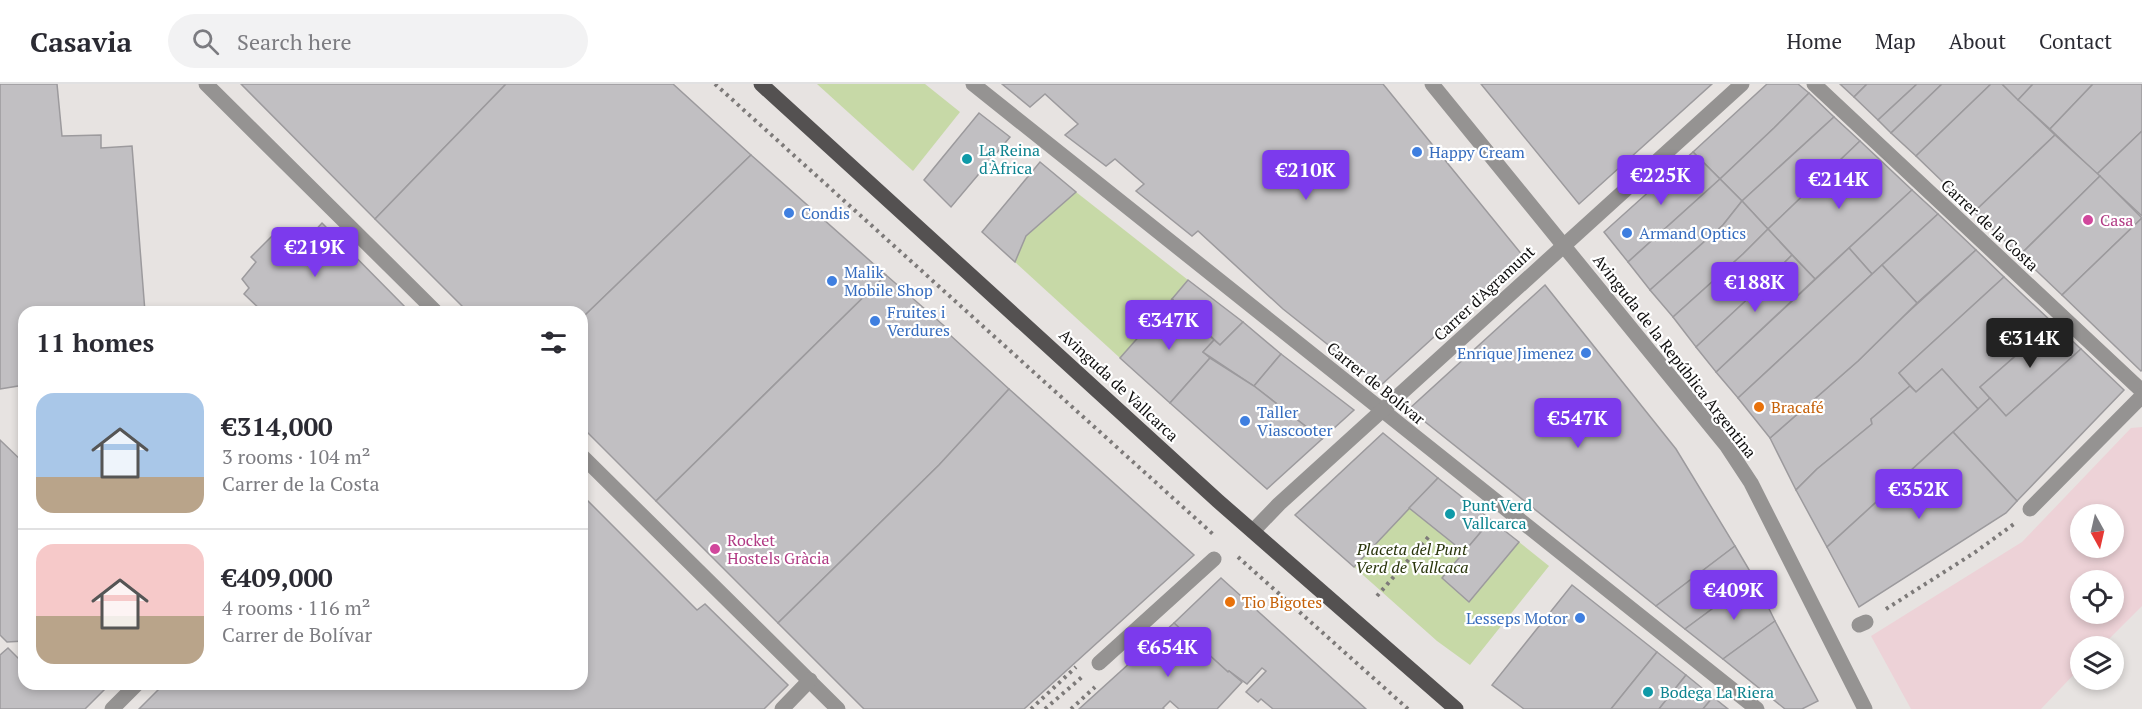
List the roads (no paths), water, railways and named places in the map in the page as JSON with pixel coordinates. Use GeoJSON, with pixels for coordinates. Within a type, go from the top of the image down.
{"type":"FeatureCollection","features":[{"type":"Feature","properties":{"kind":"main road","name":"Avinguda de Vallcarca"},"geometry":{"type":"LineString","coordinates":[[761,84],[1253,531],[1456,709]]}},
{"type":"Feature","properties":{"kind":"street"},"geometry":{"type":"LineString","coordinates":[[206,84],[430,306]]}},
{"type":"Feature","properties":{"kind":"street","name":"Carrer de Bolívar"},"geometry":{"type":"LineString","coordinates":[[973,84],[1757,709]]}},
{"type":"Feature","properties":{"kind":"street","name":"Avinguda de la República Argentina"},"geometry":{"type":"LineString","coordinates":[[1432,84],[1726,445],[1751,483],[1865,709]]}},
{"type":"Feature","properties":{"kind":"street","name":"Carrer d'Agramunt"},"geometry":{"type":"LineString","coordinates":[[1253,531],[1279,504],[1742,84]]}},
{"type":"Feature","properties":{"kind":"street","name":"Carrer de la Costa"},"geometry":{"type":"LineString","coordinates":[[1814,84],[2142,394]]}},
{"type":"Feature","properties":{"kind":"street"},"geometry":{"type":"LineString","coordinates":[[2030,509],[2142,394]]}},
{"type":"Feature","properties":{"kind":"street"},"geometry":{"type":"LineString","coordinates":[[588,462],[838,709]]}},
{"type":"Feature","properties":{"kind":"street"},"geometry":{"type":"LineString","coordinates":[[1099,663],[1214,559]]}},
{"type":"Feature","properties":{"kind":"street"},"geometry":{"type":"LineString","coordinates":[[782,709],[810,680]]}},
{"type":"Feature","properties":{"kind":"street"},"geometry":{"type":"LineString","coordinates":[[112,709],[131,690]]}},
{"type":"Feature","properties":{"kind":"place","name":"Happy Cream"},"geometry":{"type":"Point","coordinates":[1417,152]}},
{"type":"Feature","properties":{"kind":"place","name":"La Reina d'Àfrica"},"geometry":{"type":"Point","coordinates":[967,159]}},
{"type":"Feature","properties":{"kind":"place","name":"Condis"},"geometry":{"type":"Point","coordinates":[789,213]}},
{"type":"Feature","properties":{"kind":"place","name":"Casa"},"geometry":{"type":"Point","coordinates":[2088,220]}},
{"type":"Feature","properties":{"kind":"place","name":"Armand Optics"},"geometry":{"type":"Point","coordinates":[1627,233]}},
{"type":"Feature","properties":{"kind":"place","name":"Malik Mobile Shop"},"geometry":{"type":"Point","coordinates":[832,281]}},
{"type":"Feature","properties":{"kind":"place","name":"Fruites i Verdures"},"geometry":{"type":"Point","coordinates":[875,321]}},
{"type":"Feature","properties":{"kind":"place","name":"Enrique Jimenez"},"geometry":{"type":"Point","coordinates":[1586,353]}},
{"type":"Feature","properties":{"kind":"place","name":"Bracafé"},"geometry":{"type":"Point","coordinates":[1759,407]}},
{"type":"Feature","properties":{"kind":"place","name":"Taller Viascooter"},"geometry":{"type":"Point","coordinates":[1245,421]}},
{"type":"Feature","properties":{"kind":"place","name":"Punt Verd Vallcarca"},"geometry":{"type":"Point","coordinates":[1450,514]}},
{"type":"Feature","properties":{"kind":"place","name":"Rocket Hostels Gràcia"},"geometry":{"type":"Point","coordinates":[715,549]}},
{"type":"Feature","properties":{"kind":"place","name":"Tio Bigotes"},"geometry":{"type":"Point","coordinates":[1230,602]}},
{"type":"Feature","properties":{"kind":"place","name":"Lesseps Motor"},"geometry":{"type":"Point","coordinates":[1580,618]}},
{"type":"Feature","properties":{"kind":"place","name":"Bodega La Riera"},"geometry":{"type":"Point","coordinates":[1648,692]}},
{"type":"Feature","properties":{"kind":"park label","name":"Placeta del Punt Verd de Vallcaca"},"geometry":{"type":"Point","coordinates":[1412,558]}}]}
